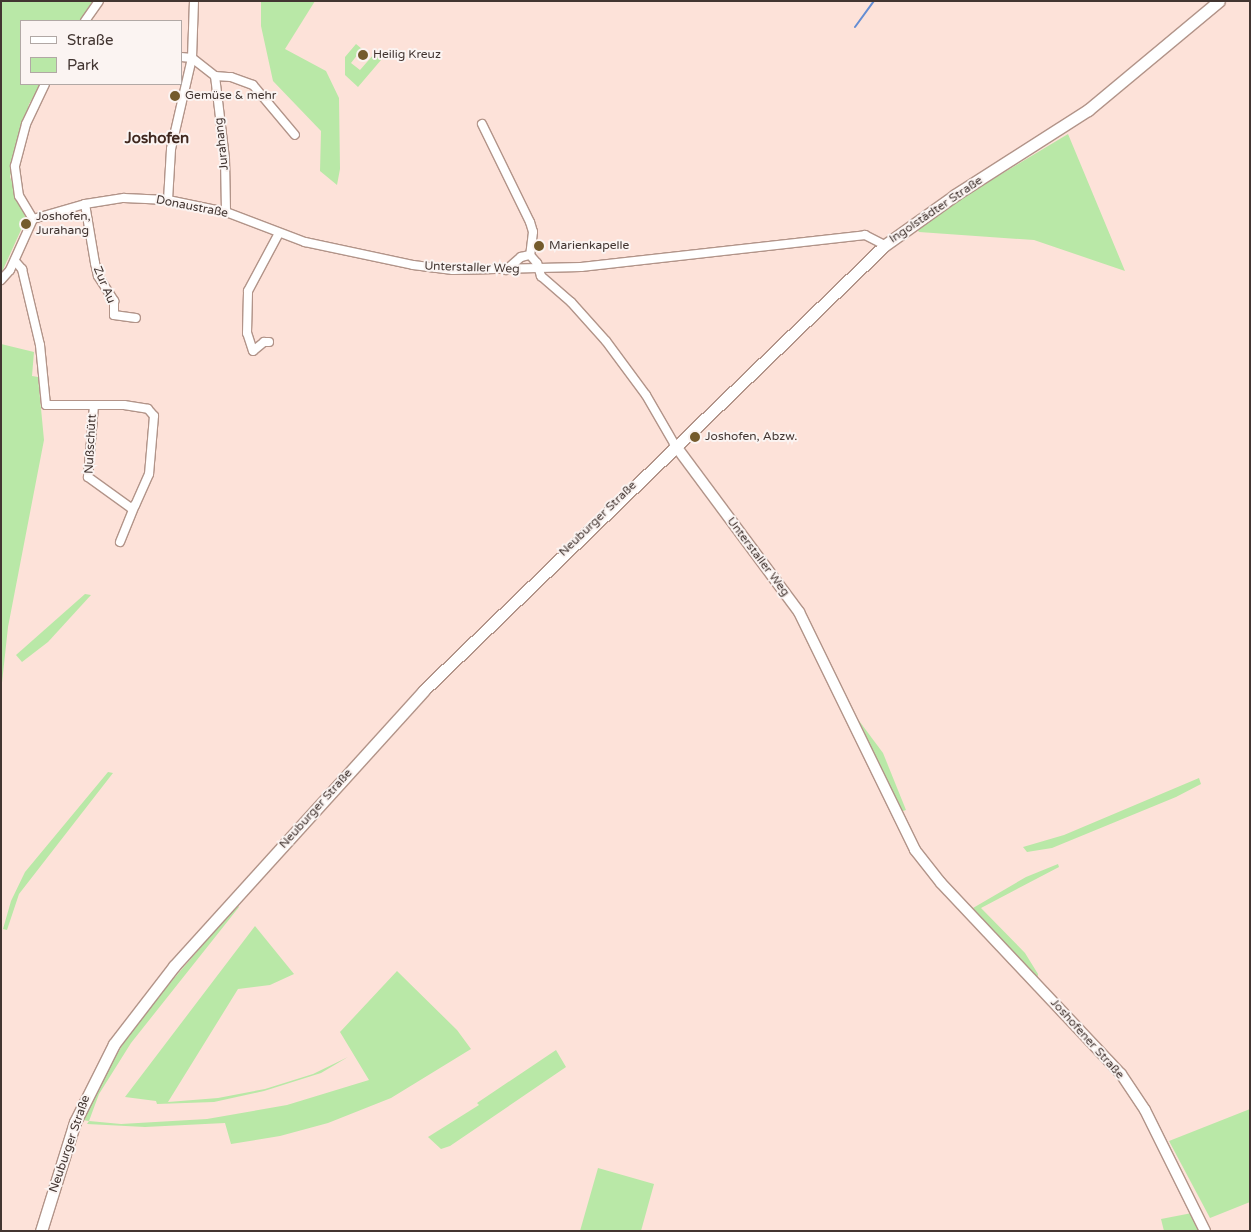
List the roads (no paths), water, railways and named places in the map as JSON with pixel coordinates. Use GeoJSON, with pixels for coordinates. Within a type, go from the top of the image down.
{"type":"FeatureCollection","features":[{"type":"Feature","properties":{"kind":"main road","name":"Ingolstädter Straße"},"geometry":{"type":"LineString","coordinates":[[675,445],[885,244],[955,195],[1088,110],[1219,1]]}},
{"type":"Feature","properties":{"kind":"main road","name":"Neuburger Straße"},"geometry":{"type":"LineString","coordinates":[[41,1231],[70,1138],[92,1082],[142,1004],[423,690],[675,445]]}},
{"type":"Feature","properties":{"kind":"street"},"geometry":{"type":"LineString","coordinates":[[86,20],[99,1]]}},
{"type":"Feature","properties":{"kind":"street"},"geometry":{"type":"LineString","coordinates":[[168,200],[170,149],[192,58],[194,1]]}},
{"type":"Feature","properties":{"kind":"street"},"geometry":{"type":"LineString","coordinates":[[182,57],[192,58],[215,76],[231,76],[252,85],[295,135]]}},
{"type":"Feature","properties":{"kind":"street","name":"Jurahang"},"geometry":{"type":"LineString","coordinates":[[215,76],[225,159],[226,212]]}},
{"type":"Feature","properties":{"kind":"street"},"geometry":{"type":"LineString","coordinates":[[1,280],[17,263],[33,219],[18,196],[15,166],[26,124],[46,85]]}},
{"type":"Feature","properties":{"kind":"street","name":"Unterstaller Weg"},"geometry":{"type":"LineString","coordinates":[[482,124],[532,227],[530,255],[541,276],[571,302],[606,341],[646,395],[675,445],[799,612],[914,850],[933,873]]}},
{"type":"Feature","properties":{"kind":"street","name":"Donaustraße"},"geometry":{"type":"LineString","coordinates":[[33,219],[85,204],[124,198],[168,200],[226,212],[279,233],[347,252]]}},
{"type":"Feature","properties":{"kind":"street","name":"Zur Au"},"geometry":{"type":"LineString","coordinates":[[85,204],[96,267],[114,301],[114,315],[136,318]]}},
{"type":"Feature","properties":{"kind":"street"},"geometry":{"type":"LineString","coordinates":[[270,342],[264,342],[254,351],[247,333],[248,290],[279,233]]}},
{"type":"Feature","properties":{"kind":"street"},"geometry":{"type":"LineString","coordinates":[[539,270],[865,235],[885,244]]}},
{"type":"Feature","properties":{"kind":"street","name":"Unterstaller Weg"},"geometry":{"type":"LineString","coordinates":[[347,252],[421,266],[539,270]]}},
{"type":"Feature","properties":{"kind":"street"},"geometry":{"type":"LineString","coordinates":[[506,270],[520,257],[530,255]]}},
{"type":"Feature","properties":{"kind":"street","name":"Nußschütt"},"geometry":{"type":"LineString","coordinates":[[17,263],[40,345],[45,403],[50,406],[94,406],[148,409],[154,416],[149,474],[136,506],[127,508],[88,477],[94,406]]}},
{"type":"Feature","properties":{"kind":"street"},"geometry":{"type":"LineString","coordinates":[[120,542],[136,506]]}},
{"type":"Feature","properties":{"kind":"street","name":"Joshofener Straße"},"geometry":{"type":"LineString","coordinates":[[933,873],[1121,1074],[1145,1110],[1205,1231]]}},
{"type":"Feature","properties":{"kind":"waterway"},"geometry":{"type":"LineString","coordinates":[[855,27],[874,1]]}},
{"type":"Feature","properties":{"kind":"place","name":"Heilig Kreuz"},"geometry":{"type":"Point","coordinates":[363,55]}},
{"type":"Feature","properties":{"kind":"place","name":"Gemüse & mehr"},"geometry":{"type":"Point","coordinates":[175,96]}},
{"type":"Feature","properties":{"kind":"place","name":"Joshofen, Jurahang"},"geometry":{"type":"Point","coordinates":[26,224]}},
{"type":"Feature","properties":{"kind":"place","name":"Marienkapelle"},"geometry":{"type":"Point","coordinates":[539,246]}},
{"type":"Feature","properties":{"kind":"place","name":"Joshofen, Abzw."},"geometry":{"type":"Point","coordinates":[695,437]}},
{"type":"Feature","properties":{"kind":"district","name":"Joshofen"},"geometry":{"type":"Point","coordinates":[157,139]}}]}
